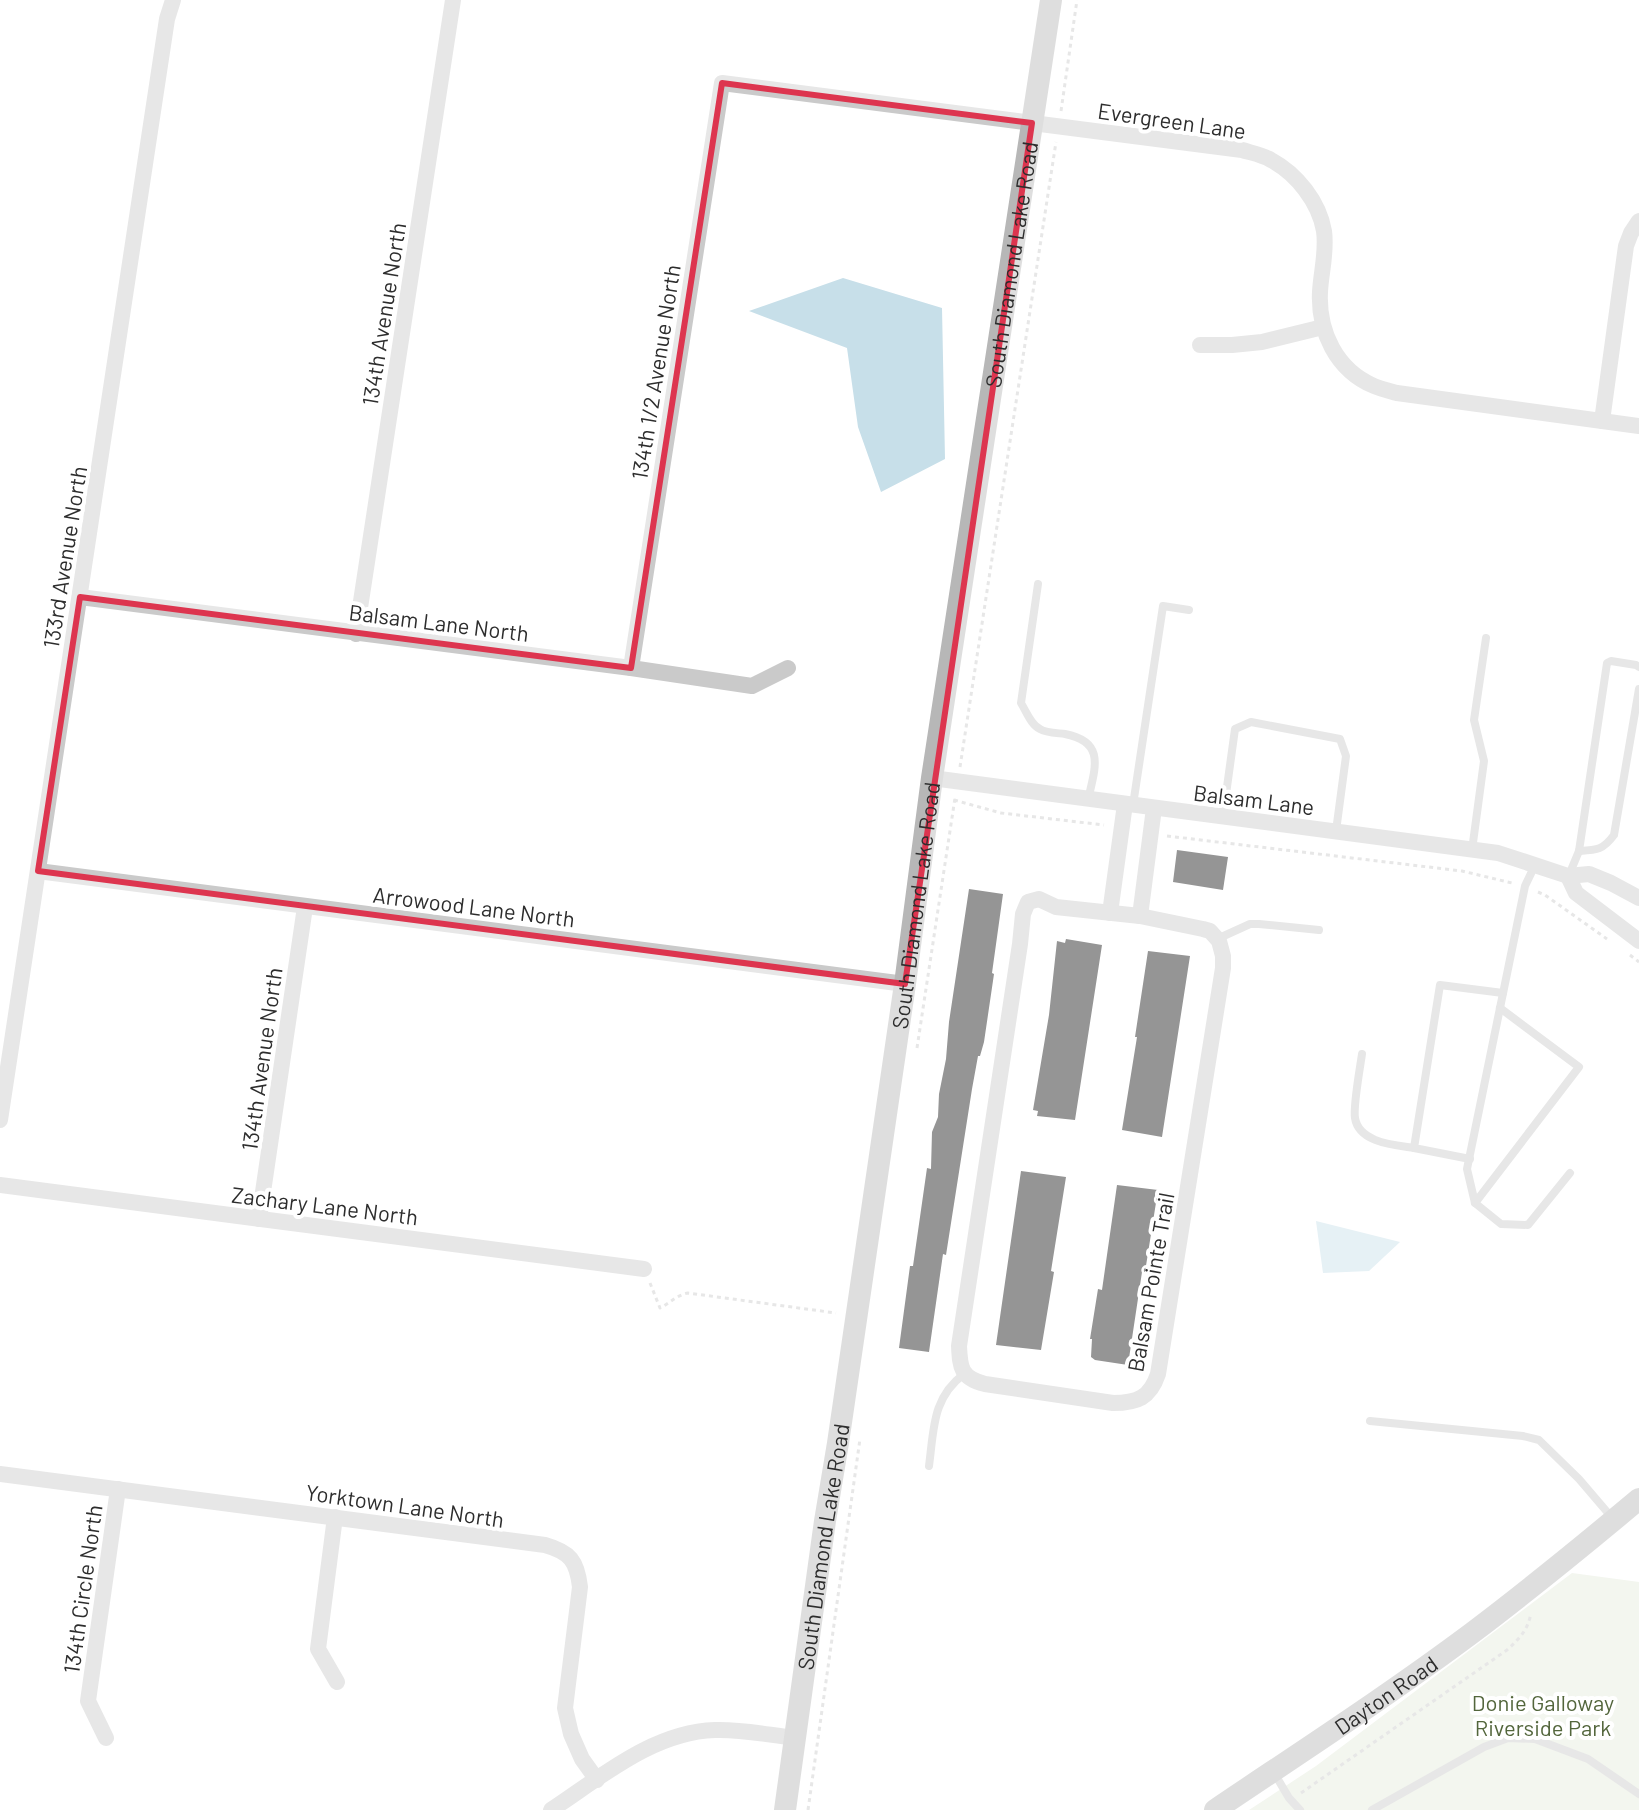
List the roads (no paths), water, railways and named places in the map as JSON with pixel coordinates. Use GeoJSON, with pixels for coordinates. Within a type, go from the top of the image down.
{"type":"FeatureCollection","features":[{"type":"Feature","properties":{"kind":"street","name":"133rd Avenue North"},"geometry":{"type":"LineString","coordinates":[[0,1120],[167,19],[173,0]]}},
{"type":"Feature","properties":{"kind":"street","name":"134th Avenue North"},"geometry":{"type":"LineString","coordinates":[[356,634],[453,0]]}},
{"type":"Feature","properties":{"kind":"street","name":"South Diamond Lake Road"},"geometry":{"type":"LineString","coordinates":[[785,1810],[932,778],[1051,0]]}},
{"type":"Feature","properties":{"kind":"street","name":"Evergreen Lane"},"geometry":{"type":"LineString","coordinates":[[722,83],[1242,150],[1268,158],[1285,168],[1303,186],[1316,207],[1324,231],[1320,313],[1325,337],[1337,357],[1353,374],[1374,387],[1397,393],[1639,426]]}},
{"type":"Feature","properties":{"kind":"street","name":"134th 1/2 Avenue North"},"geometry":{"type":"LineString","coordinates":[[631,668],[722,83]]}},
{"type":"Feature","properties":{"kind":"street"},"geometry":{"type":"LineString","coordinates":[[1602,421],[1626,246],[1639,221]]}},
{"type":"Feature","properties":{"kind":"street"},"geometry":{"type":"LineString","coordinates":[[1200,345],[1262,342],[1323,327]]}},
{"type":"Feature","properties":{"kind":"street","name":"Balsam Lane North"},"geometry":{"type":"LineString","coordinates":[[80,597],[752,686],[788,668]]}},
{"type":"Feature","properties":{"kind":"street","name":"Balsam Lane"},"geometry":{"type":"LineString","coordinates":[[932,778],[1498,853],[1568,876],[1589,874],[1639,898]]}},
{"type":"Feature","properties":{"kind":"street"},"geometry":{"type":"LineString","coordinates":[[1110,913],[1122,827],[1129,805]]}},
{"type":"Feature","properties":{"kind":"street"},"geometry":{"type":"LineString","coordinates":[[1140,916],[1154,808]]}},
{"type":"Feature","properties":{"kind":"street","name":"Arrowood Lane North"},"geometry":{"type":"LineString","coordinates":[[38,871],[905,984]]}},
{"type":"Feature","properties":{"kind":"street"},"geometry":{"type":"LineString","coordinates":[[1568,876],[1576,893],[1639,941]]}},
{"type":"Feature","properties":{"kind":"street"},"geometry":{"type":"LineString","coordinates":[[964,1374],[959,1346],[1024,909],[1031,900],[1039,899],[1056,907],[1140,916],[1203,929],[1210,931],[1217,939]]}},
{"type":"Feature","properties":{"kind":"street","name":"134th Avenue North"},"geometry":{"type":"LineString","coordinates":[[259,1219],[305,907]]}},
{"type":"Feature","properties":{"kind":"street","name":"Balsam Pointe Trail"},"geometry":{"type":"LineString","coordinates":[[964,1374],[975,1382],[985,1384],[1113,1403],[1144,1397],[1154,1386],[1223,968],[1217,939]]}},
{"type":"Feature","properties":{"kind":"street","name":"Zachary Lane North"},"geometry":{"type":"LineString","coordinates":[[0,1185],[644,1269]]}},
{"type":"Feature","properties":{"kind":"street","name":"Yorktown Lane North"},"geometry":{"type":"LineString","coordinates":[[0,1474],[558,1549],[571,1558],[578,1571],[580,1587],[565,1708],[571,1734],[582,1759],[597,1780]]}},
{"type":"Feature","properties":{"kind":"street","name":"134th Circle North"},"geometry":{"type":"LineString","coordinates":[[106,1738],[88,1701],[118,1489]]}},
{"type":"Feature","properties":{"kind":"street","name":"Dayton Road"},"geometry":{"type":"LineString","coordinates":[[1215,1810],[1470,1634],[1639,1499]]}},
{"type":"Feature","properties":{"kind":"street"},"geometry":{"type":"LineString","coordinates":[[335,1517],[318,1649],[337,1682]]}},
{"type":"Feature","properties":{"kind":"street"},"geometry":{"type":"LineString","coordinates":[[551,1810],[633,1756],[685,1734],[714,1730],[795,1738]]}},
{"type":"Feature","properties":{"kind":"lane"},"geometry":{"type":"LineString","coordinates":[[1038,584],[1021,703],[1039,729],[1081,737],[1091,747],[1096,764],[1088,800]]}},
{"type":"Feature","properties":{"kind":"lane"},"geometry":{"type":"LineString","coordinates":[[1129,805],[1163,606],[1189,610]]}},
{"type":"Feature","properties":{"kind":"lane"},"geometry":{"type":"LineString","coordinates":[[1472,850],[1484,761],[1474,720],[1486,638]]}},
{"type":"Feature","properties":{"kind":"lane"},"geometry":{"type":"LineString","coordinates":[[1568,876],[1579,851],[1607,663],[1611,661],[1639,667]]}},
{"type":"Feature","properties":{"kind":"lane"},"geometry":{"type":"LineString","coordinates":[[1579,851],[1596,850],[1607,845],[1614,835],[1639,689]]}},
{"type":"Feature","properties":{"kind":"lane"},"geometry":{"type":"LineString","coordinates":[[1223,818],[1235,729],[1251,722],[1340,739],[1346,756],[1336,832]]}},
{"type":"Feature","properties":{"kind":"lane"},"geometry":{"type":"LineString","coordinates":[[1535,864],[1525,886],[1467,1169],[1475,1203],[1501,1224],[1528,1225],[1570,1173]]}},
{"type":"Feature","properties":{"kind":"lane"},"geometry":{"type":"LineString","coordinates":[[1217,939],[1250,924],[1319,930]]}},
{"type":"Feature","properties":{"kind":"lane"},"geometry":{"type":"LineString","coordinates":[[1414,1148],[1440,985],[1503,993]]}},
{"type":"Feature","properties":{"kind":"lane"},"geometry":{"type":"LineString","coordinates":[[1475,1203],[1579,1067],[1500,1008]]}},
{"type":"Feature","properties":{"kind":"lane"},"geometry":{"type":"LineString","coordinates":[[1362,1054],[1354,1117],[1359,1128],[1371,1138],[1387,1144],[1470,1159]]}},
{"type":"Feature","properties":{"kind":"lane"},"geometry":{"type":"LineString","coordinates":[[929,1466],[939,1404],[948,1387],[964,1374]]}},
{"type":"Feature","properties":{"kind":"lane"},"geometry":{"type":"LineString","coordinates":[[1370,1421],[1539,1440],[1579,1479],[1614,1520]]}},
{"type":"Feature","properties":{"kind":"lane"},"geometry":{"type":"LineString","coordinates":[[1372,1810],[1484,1747],[1508,1738],[1535,1739],[1588,1759],[1639,1794]]}},
{"type":"Feature","properties":{"kind":"lane"},"geometry":{"type":"LineString","coordinates":[[1273,1771],[1300,1810]]}},
{"type":"Feature","properties":{"kind":"water"},"geometry":{"type":"Polygon","coordinates":[[[843,278],[942,308],[945,459],[881,492],[858,427],[847,348],[749,311],[843,278]]]}},
{"type":"Feature","properties":{"kind":"water"},"geometry":{"type":"Polygon","coordinates":[[[1316,1221],[1400,1242],[1369,1271],[1323,1273],[1316,1221]]]}},
{"type":"Feature","properties":{"kind":"park label","name":"Donie Galloway Riverside Park"},"geometry":{"type":"Point","coordinates":[1543,1714]}}]}
